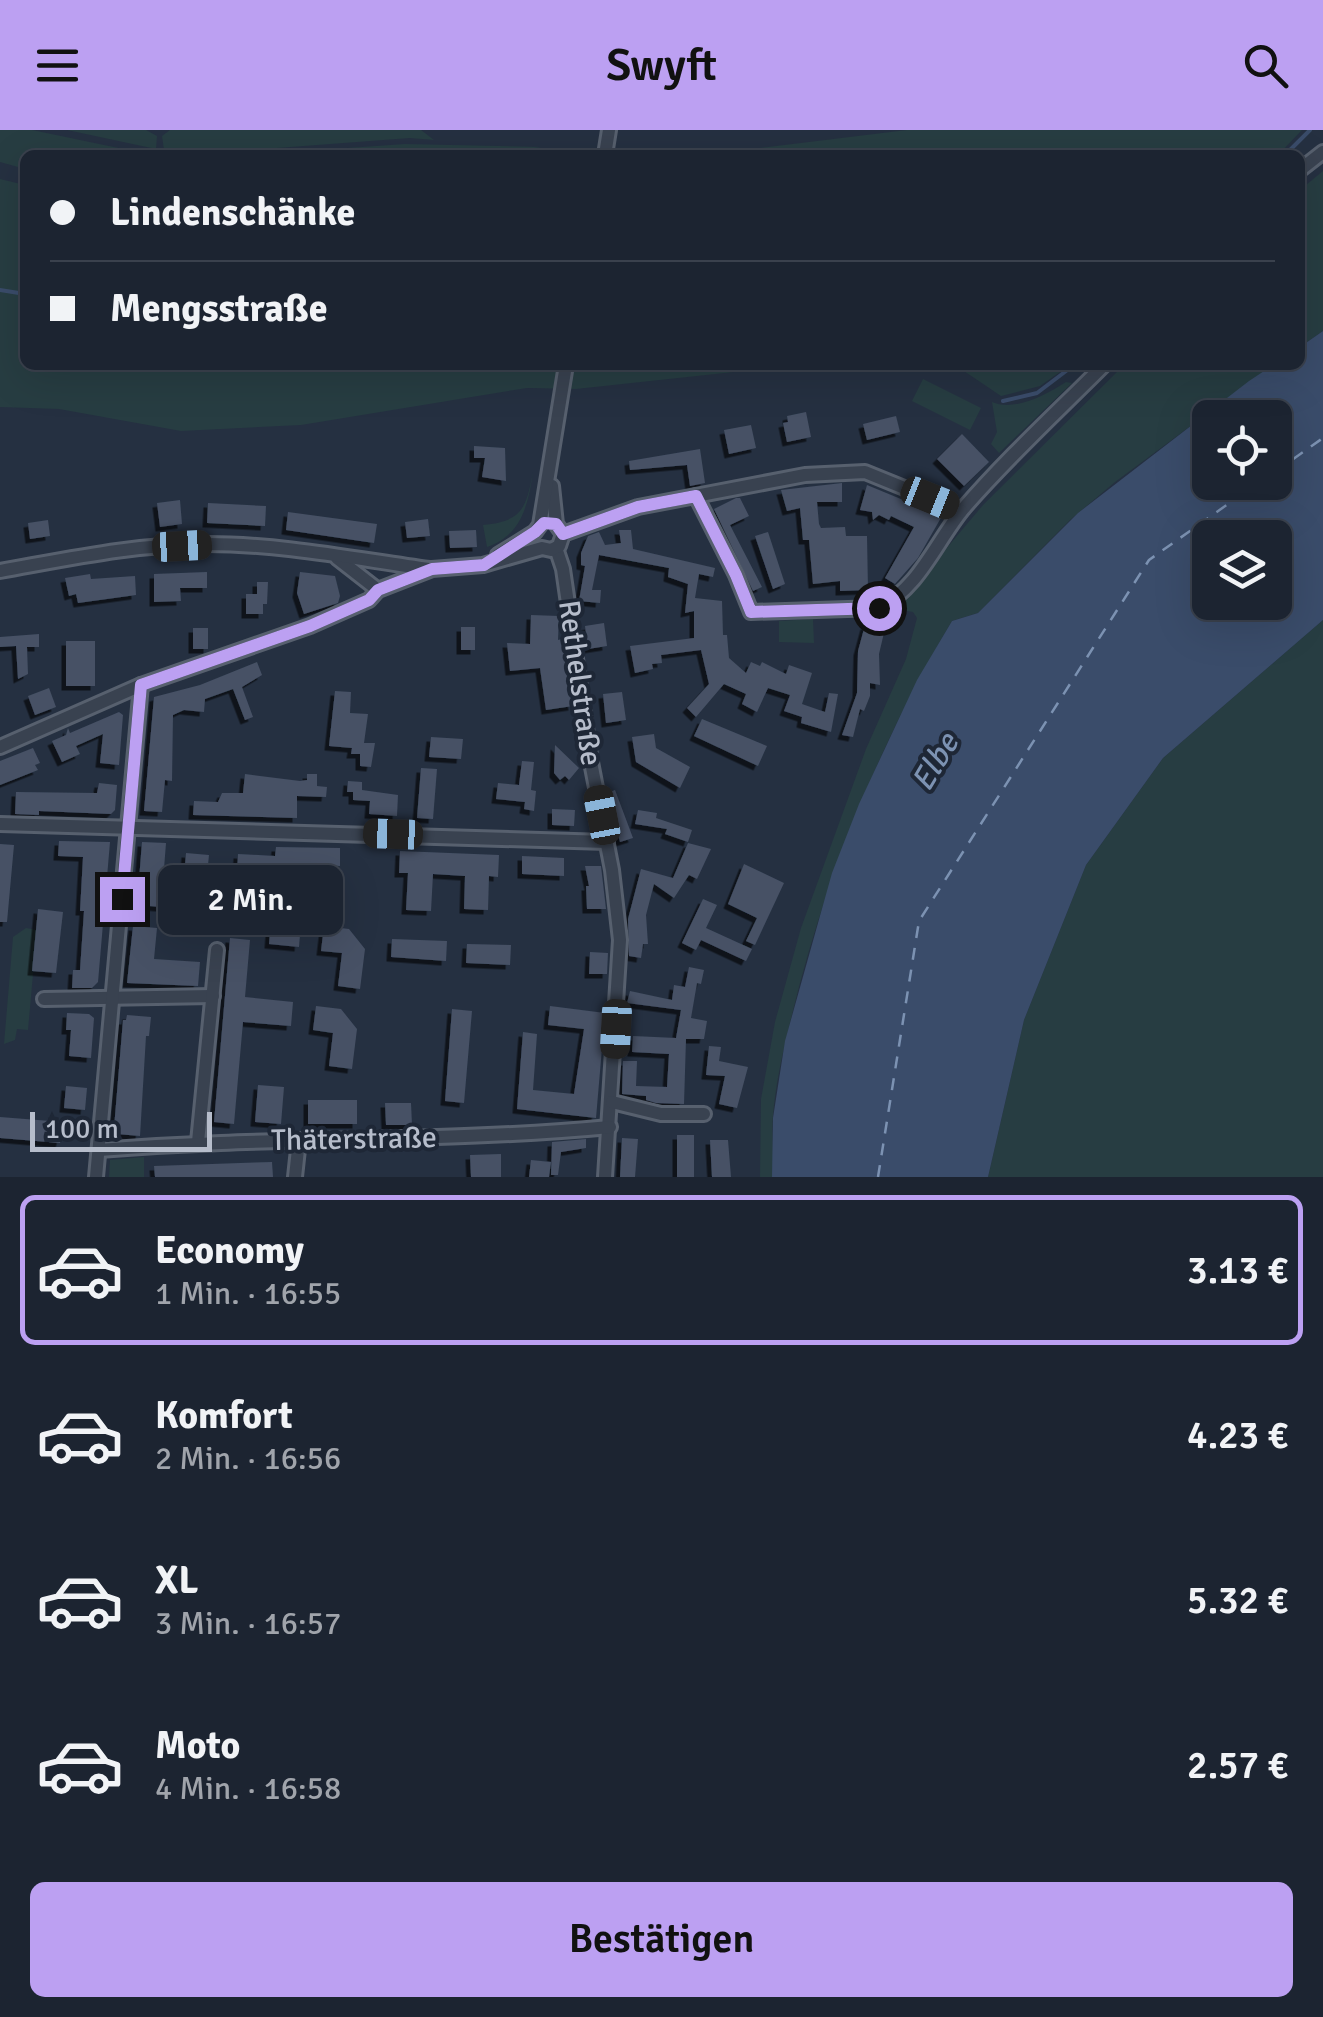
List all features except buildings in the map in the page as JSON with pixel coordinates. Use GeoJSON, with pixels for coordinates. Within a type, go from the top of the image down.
{"type":"FeatureCollection","features":[{"type":"Feature","properties":{"kind":"street"},"geometry":{"type":"LineString","coordinates":[[538,528],[565,370]]}},
{"type":"Feature","properties":{"kind":"street"},"geometry":{"type":"LineString","coordinates":[[696,496],[751,612],[879,608],[892,601],[917,575],[962,511],[1099,370]]}},
{"type":"Feature","properties":{"kind":"street"},"geometry":{"type":"LineString","coordinates":[[0,571],[97,554],[204,544],[250,545],[432,569],[484,565],[549,548],[559,529],[550,468]]}},
{"type":"Feature","properties":{"kind":"street"},"geometry":{"type":"LineString","coordinates":[[484,565],[538,528],[559,529],[638,507],[805,475],[866,472],[962,511]]}},
{"type":"Feature","properties":{"kind":"street","name":"Rethelstraße"},"geometry":{"type":"LineString","coordinates":[[538,528],[536,541],[549,548],[564,569],[620,940],[605,1177]]}},
{"type":"Feature","properties":{"kind":"street"},"geometry":{"type":"LineString","coordinates":[[336,557],[378,590]]}},
{"type":"Feature","properties":{"kind":"street"},"geometry":{"type":"LineString","coordinates":[[0,747],[141,685],[310,626],[369,600],[378,590],[432,569]]}},
{"type":"Feature","properties":{"kind":"street"},"geometry":{"type":"LineString","coordinates":[[96,1177],[141,685]]}},
{"type":"Feature","properties":{"kind":"street"},"geometry":{"type":"LineString","coordinates":[[0,824],[607,842]]}},
{"type":"Feature","properties":{"kind":"street"},"geometry":{"type":"LineString","coordinates":[[198,1142],[217,950]]}},
{"type":"Feature","properties":{"kind":"street"},"geometry":{"type":"LineString","coordinates":[[44,999],[212,996]]}},
{"type":"Feature","properties":{"kind":"street"},"geometry":{"type":"LineString","coordinates":[[612,1102],[662,1114],[704,1114]]}},
{"type":"Feature","properties":{"kind":"street","name":"Thäterstraße"},"geometry":{"type":"LineString","coordinates":[[99,1150],[198,1142],[492,1136],[610,1126]]}},
{"type":"Feature","properties":{"kind":"street"},"geometry":{"type":"LineString","coordinates":[[294,1177],[299,1140]]}},
{"type":"Feature","properties":{"kind":"green space"},"geometry":{"type":"Polygon","coordinates":[[[0,130],[32,130],[128,150],[20,150],[20,168],[0,162],[0,130]]]}},
{"type":"Feature","properties":{"kind":"green space"},"geometry":{"type":"Polygon","coordinates":[[[67,130],[146,130],[157,136],[156,149],[67,130]]]}},
{"type":"Feature","properties":{"kind":"green space"},"geometry":{"type":"Polygon","coordinates":[[[170,130],[421,130],[434,140],[410,138],[250,150],[164,150],[162,136],[170,130]]]}},
{"type":"Feature","properties":{"kind":"green space"},"geometry":{"type":"Polygon","coordinates":[[[907,130],[1302,130],[1283,150],[743,150],[907,130]]]}},
{"type":"Feature","properties":{"kind":"green space"},"geometry":{"type":"Polygon","coordinates":[[[405,144],[541,147],[522,150],[318,150],[405,144]]]}},
{"type":"Feature","properties":{"kind":"green space"},"geometry":{"type":"Polygon","coordinates":[[[1323,171],[1323,331],[1305,344],[1305,186],[1323,171]]]}},
{"type":"Feature","properties":{"kind":"green space"},"geometry":{"type":"Polygon","coordinates":[[[0,179],[20,184],[20,370],[753,370],[576,389],[527,388],[301,425],[181,431],[59,409],[0,407],[0,179]]]}},
{"type":"Feature","properties":{"kind":"green space"},"geometry":{"type":"Polygon","coordinates":[[[962,370],[1063,370],[1040,386],[1001,396],[962,370]]]}},
{"type":"Feature","properties":{"kind":"green space"},"geometry":{"type":"Polygon","coordinates":[[[1119,370],[1266,370],[1226,400],[1192,400],[1192,425],[1070,520],[978,613],[952,621],[898,720],[833,877],[799,985],[780,1068],[773,1116],[772,1177],[760,1177],[761,1099],[775,1022],[801,928],[866,749],[906,659],[917,618],[913,612],[888,608],[908,594],[983,505],[1119,370]]]}},
{"type":"Feature","properties":{"kind":"green space"},"geometry":{"type":"Polygon","coordinates":[[[923,379],[981,408],[970,430],[912,401],[923,379]]]}},
{"type":"Feature","properties":{"kind":"green space"},"geometry":{"type":"Polygon","coordinates":[[[1066,382],[1072,383],[999,453],[991,444],[997,432],[992,402],[1020,403],[1066,382]]]}},
{"type":"Feature","properties":{"kind":"green space"},"geometry":{"type":"Polygon","coordinates":[[[527,497],[525,507],[516,527],[487,547],[483,525],[507,520],[520,510],[527,497]]]}},
{"type":"Feature","properties":{"kind":"green space"},"geometry":{"type":"Polygon","coordinates":[[[813,619],[814,643],[779,642],[779,621],[813,619]]]}},
{"type":"Feature","properties":{"kind":"green space"},"geometry":{"type":"Polygon","coordinates":[[[1323,620],[1323,1177],[988,1177],[1024,1020],[1086,865],[1163,758],[1323,620]]]}},
{"type":"Feature","properties":{"kind":"green space"},"geometry":{"type":"Polygon","coordinates":[[[26,928],[37,930],[28,1030],[17,1029],[15,1040],[4,1044],[13,937],[26,928]]]}},
{"type":"Feature","properties":{"kind":"green space"},"geometry":{"type":"Polygon","coordinates":[[[144,1157],[144,1177],[109,1177],[110,1160],[144,1157]]]}},
{"type":"Feature","properties":{"kind":"water","name":"Elbe"},"geometry":{"type":"Polygon","coordinates":[[[1323,331],[1323,620],[1163,758],[1086,865],[1024,1020],[988,1177],[772,1177],[773,1118],[785,1041],[832,873],[859,804],[917,680],[952,621],[978,613],[1078,513],[1192,425],[1192,500],[1292,500],[1292,400],[1224,400],[1266,370],[1305,370],[1305,344],[1323,331]]]}},
{"type":"Feature","properties":{"kind":"waterway"},"geometry":{"type":"LineString","coordinates":[[1290,150],[1310,130]]}},
{"type":"Feature","properties":{"kind":"waterway"},"geometry":{"type":"LineString","coordinates":[[0,290],[20,293]]}},
{"type":"Feature","properties":{"kind":"waterway"},"geometry":{"type":"LineString","coordinates":[[1003,401],[1037,393],[1067,370]]}},
{"type":"Feature","properties":{"kind":"ferry route"},"geometry":{"type":"LineString","coordinates":[[1292,460],[1323,438]]}},
{"type":"Feature","properties":{"kind":"ferry route"},"geometry":{"type":"LineString","coordinates":[[878,1177],[919,921],[1149,560],[1234,500]]}},
{"type":"Feature","properties":{"kind":"route"},"geometry":{"type":"LineString","coordinates":[[122,899],[141,685],[310,626],[369,600],[378,590],[432,569],[484,565],[544,523],[556,524],[563,534],[638,507],[696,496],[751,612],[879,608]]}}]}
